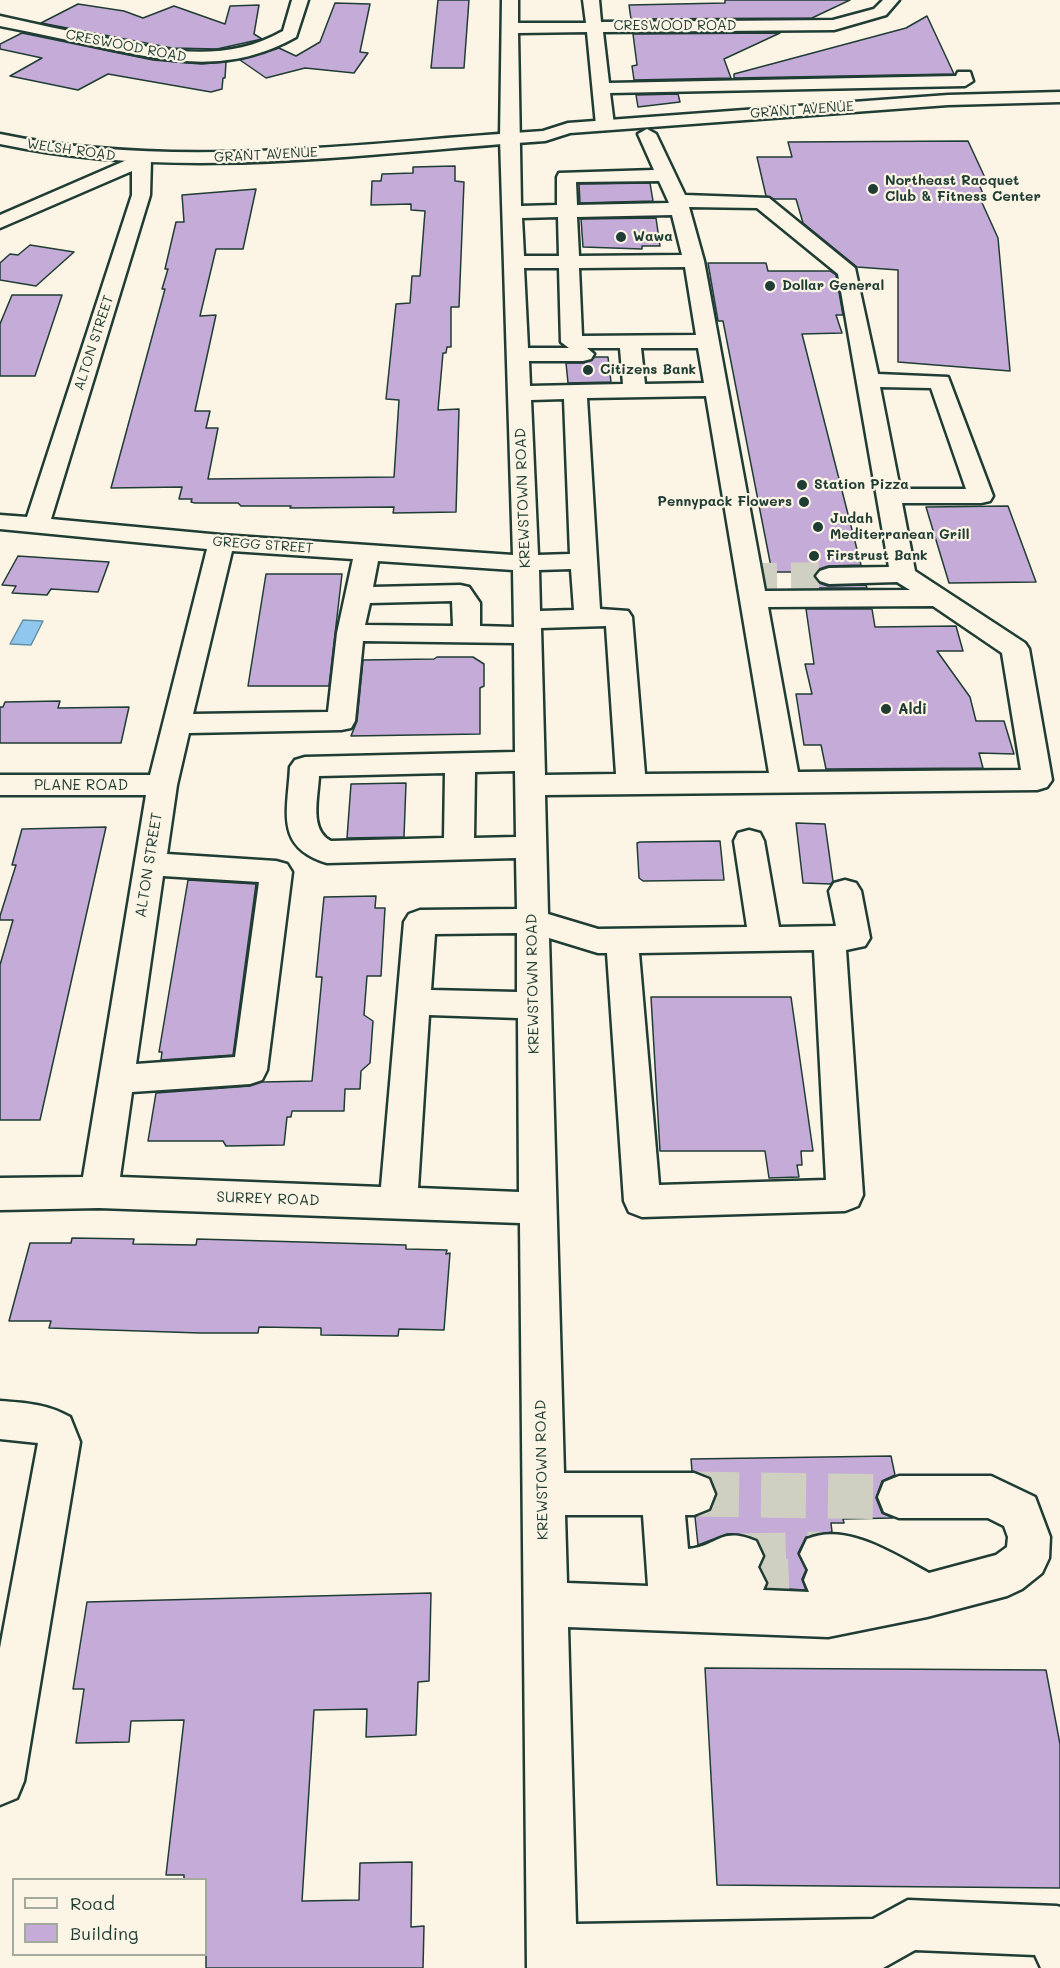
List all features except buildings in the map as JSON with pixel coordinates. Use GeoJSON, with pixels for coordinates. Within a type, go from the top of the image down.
{"type":"FeatureCollection","features":[{"type":"Feature","properties":{"kind":"street","name":"CRESWOOD ROAD"},"geometry":{"type":"LineString","coordinates":[[0,21],[165,56],[193,58],[254,52],[290,34],[300,0]]}},
{"type":"Feature","properties":{"kind":"street","name":"KREWSTOWN ROAD"},"geometry":{"type":"LineString","coordinates":[[510,0],[509,138],[526,563],[536,1208],[552,1959]]}},
{"type":"Feature","properties":{"kind":"street"},"geometry":{"type":"LineString","coordinates":[[591,0],[599,88],[605,125]]}},
{"type":"Feature","properties":{"kind":"street","name":"CRESWOOD ROAD"},"geometry":{"type":"LineString","coordinates":[[510,28],[840,24],[880,12],[891,0]]}},
{"type":"Feature","properties":{"kind":"street"},"geometry":{"type":"LineString","coordinates":[[599,88],[858,85],[965,81],[964,76]]}},
{"type":"Feature","properties":{"kind":"street","name":"GRANT AVENUE"},"geometry":{"type":"LineString","coordinates":[[545,135],[571,141],[1060,99]]}},
{"type":"Feature","properties":{"kind":"street","name":"GRANT AVENUE"},"geometry":{"type":"LineString","coordinates":[[0,222],[142,160],[256,156],[509,138],[545,135],[568,128],[948,100],[1060,99]]}},
{"type":"Feature","properties":{"kind":"street"},"geometry":{"type":"LineString","coordinates":[[647,134],[679,205],[694,261],[785,782]]}},
{"type":"Feature","properties":{"kind":"street","name":"WELSH ROAD"},"geometry":{"type":"LineString","coordinates":[[0,139],[73,153],[142,160]]}},
{"type":"Feature","properties":{"kind":"street","name":"ALTON STREET"},"geometry":{"type":"LineString","coordinates":[[37,525],[141,195],[142,160]]}},
{"type":"Feature","properties":{"kind":"street"},"geometry":{"type":"LineString","coordinates":[[630,347],[573,342],[566,177],[666,175]]}},
{"type":"Feature","properties":{"kind":"street"},"geometry":{"type":"LineString","coordinates":[[512,212],[762,202],[848,272],[903,574]]}},
{"type":"Feature","properties":{"kind":"street"},"geometry":{"type":"LineString","coordinates":[[514,262],[694,261]]}},
{"type":"Feature","properties":{"kind":"street"},"geometry":{"type":"LineString","coordinates":[[518,355],[589,354],[630,347],[708,341]]}},
{"type":"Feature","properties":{"kind":"street"},"geometry":{"type":"LineString","coordinates":[[630,347],[635,390]]}},
{"type":"Feature","properties":{"kind":"street"},"geometry":{"type":"LineString","coordinates":[[868,380],[940,382],[981,495],[889,496]]}},
{"type":"Feature","properties":{"kind":"street"},"geometry":{"type":"LineString","coordinates":[[519,393],[717,389]]}},
{"type":"Feature","properties":{"kind":"street"},"geometry":{"type":"LineString","coordinates":[[575,392],[588,618]]}},
{"type":"Feature","properties":{"kind":"street","name":"GREGG STREET"},"geometry":{"type":"LineString","coordinates":[[0,522],[221,543],[368,553],[526,563],[584,561]]}},
{"type":"Feature","properties":{"kind":"street","name":"ALTON STREET"},"geometry":{"type":"LineString","coordinates":[[99,1192],[162,785],[221,543]]}},
{"type":"Feature","properties":{"kind":"street"},"geometry":{"type":"LineString","coordinates":[[177,724],[341,721],[350,633],[368,553]]}},
{"type":"Feature","properties":{"kind":"street"},"geometry":{"type":"LineString","coordinates":[[530,847],[327,852],[309,843],[302,827],[306,768],[460,763],[631,784],[1036,780],[1015,649],[903,574],[829,576]]}},
{"type":"Feature","properties":{"kind":"street"},"geometry":{"type":"LineString","coordinates":[[358,596],[460,593],[467,603],[466,634]]}},
{"type":"Feature","properties":{"kind":"street"},"geometry":{"type":"LineString","coordinates":[[753,599],[938,598]]}},
{"type":"Feature","properties":{"kind":"street"},"geometry":{"type":"LineString","coordinates":[[350,633],[466,634],[588,618],[620,617],[631,784]]}},
{"type":"Feature","properties":{"kind":"street"},"geometry":{"type":"LineString","coordinates":[[459,848],[460,763]]}},
{"type":"Feature","properties":{"kind":"street","name":"PLANE ROAD"},"geometry":{"type":"LineString","coordinates":[[0,785],[162,785]]}},
{"type":"Feature","properties":{"kind":"street"},"geometry":{"type":"LineString","coordinates":[[749,841],[765,939]]}},
{"type":"Feature","properties":{"kind":"street"},"geometry":{"type":"LineString","coordinates":[[116,1079],[250,1070],[276,872],[149,864]]}},
{"type":"Feature","properties":{"kind":"street"},"geometry":{"type":"LineString","coordinates":[[398,1203],[420,922],[531,921],[598,941],[854,938],[845,891]]}},
{"type":"Feature","properties":{"kind":"street"},"geometry":{"type":"LineString","coordinates":[[622,941],[642,1201],[845,1195],[829,939]]}},
{"type":"Feature","properties":{"kind":"street"},"geometry":{"type":"LineString","coordinates":[[414,1002],[533,1005]]}},
{"type":"Feature","properties":{"kind":"street","name":"SURREY ROAD"},"geometry":{"type":"LineString","coordinates":[[0,1194],[99,1192],[536,1208]]}},
{"type":"Feature","properties":{"kind":"street"},"geometry":{"type":"LineString","coordinates":[[0,1419],[42,1423],[56,1431],[60,1442],[49,1489],[0,1781]]}},
{"type":"Feature","properties":{"kind":"street"},"geometry":{"type":"LineString","coordinates":[[542,1494],[678,1494],[680,1584]]}},
{"type":"Feature","properties":{"kind":"street"},"geometry":{"type":"LineString","coordinates":[[680,1584],[828,1615],[927,1595],[1007,1574],[1027,1558],[1029,1537],[1020,1512],[991,1497],[899,1497]]}},
{"type":"Feature","properties":{"kind":"street"},"geometry":{"type":"LineString","coordinates":[[824,1567],[840,1579],[864,1563],[927,1595]]}},
{"type":"Feature","properties":{"kind":"street"},"geometry":{"type":"LineString","coordinates":[[545,1604],[680,1584],[728,1584],[743,1569]]}},
{"type":"Feature","properties":{"kind":"street"},"geometry":{"type":"LineString","coordinates":[[552,1959],[727,1958],[880,1944],[909,1925],[1057,1930],[1060,1954]]}},
{"type":"Feature","properties":{"kind":"water"},"geometry":{"type":"Polygon","coordinates":[[[23,620],[43,621],[31,645],[10,644],[23,620]]]}},
{"type":"Feature","properties":{"kind":"tunnel"},"geometry":{"type":"LineString","coordinates":[[749,577],[829,576]]}},
{"type":"Feature","properties":{"kind":"tunnel"},"geometry":{"type":"LineString","coordinates":[[694,1494],[899,1497]]}},
{"type":"Feature","properties":{"kind":"tunnel"},"geometry":{"type":"LineString","coordinates":[[741,1556],[822,1554]]}},
{"type":"Feature","properties":{"kind":"tunnel"},"geometry":{"type":"LineString","coordinates":[[744,1583],[826,1580]]}},
{"type":"Feature","properties":{"kind":"place","name":"Northeast Racquet Club & Fitness Center"},"geometry":{"type":"Point","coordinates":[873,189]}},
{"type":"Feature","properties":{"kind":"place","name":"Wawa"},"geometry":{"type":"Point","coordinates":[621,237]}},
{"type":"Feature","properties":{"kind":"place","name":"Dollar General"},"geometry":{"type":"Point","coordinates":[770,286]}},
{"type":"Feature","properties":{"kind":"place","name":"Citizens Bank"},"geometry":{"type":"Point","coordinates":[588,370]}},
{"type":"Feature","properties":{"kind":"place","name":"Station Pizza"},"geometry":{"type":"Point","coordinates":[802,485]}},
{"type":"Feature","properties":{"kind":"place","name":"Pennypack Flowers"},"geometry":{"type":"Point","coordinates":[804,502]}},
{"type":"Feature","properties":{"kind":"place","name":"Judah Mediterranean Grill"},"geometry":{"type":"Point","coordinates":[818,527]}},
{"type":"Feature","properties":{"kind":"place","name":"Firstrust Bank"},"geometry":{"type":"Point","coordinates":[814,556]}},
{"type":"Feature","properties":{"kind":"place","name":"Aldi"},"geometry":{"type":"Point","coordinates":[886,709]}}]}
